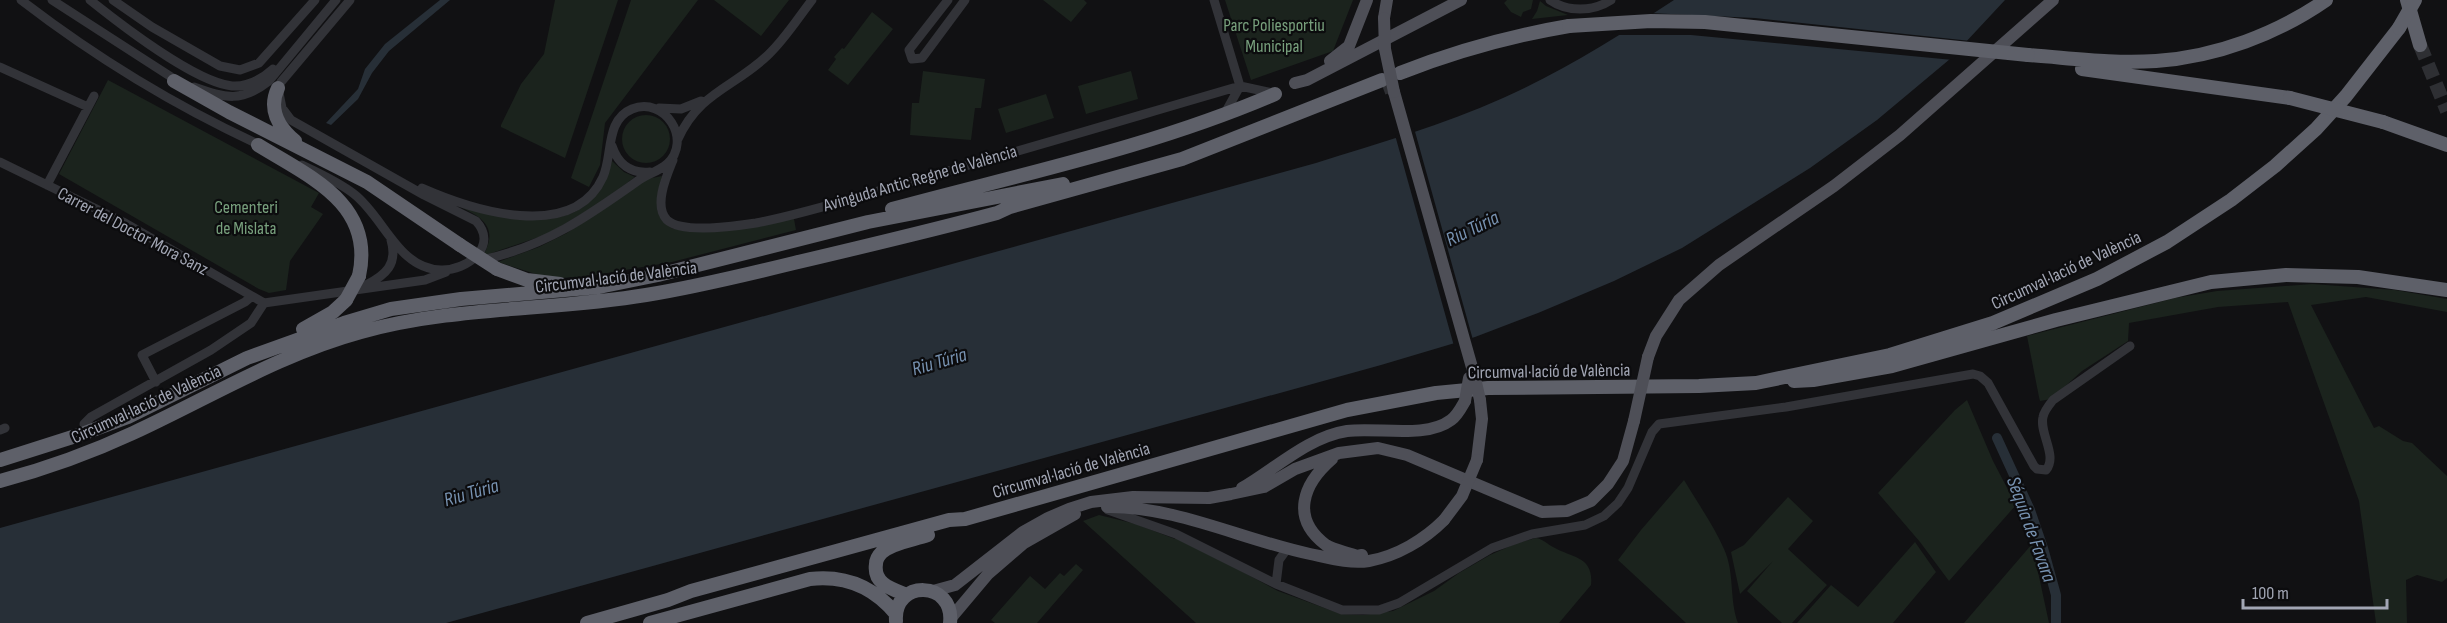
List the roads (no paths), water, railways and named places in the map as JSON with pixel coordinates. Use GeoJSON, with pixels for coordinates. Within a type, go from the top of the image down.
{"type":"FeatureCollection","features":[{"type":"Feature","properties":{"kind":"highway"},"geometry":{"type":"LineString","coordinates":[[997,213],[1011,212],[1078,195],[1182,165],[1303,121],[1392,83],[1458,60],[1569,31],[1705,30],[2024,58],[2107,62],[2157,61],[2216,51],[2265,35],[2307,14],[2326,0]]}},
{"type":"Feature","properties":{"kind":"highway"},"geometry":{"type":"LineString","coordinates":[[2407,0],[2420,45]]}},
{"type":"Feature","properties":{"kind":"highway","name":"Circumval·lació de València"},"geometry":{"type":"LineString","coordinates":[[587,623],[915,529],[949,520],[964,519],[1347,410],[1436,393],[1488,388],[1699,386],[1756,382],[1890,355],[1993,324],[2065,294],[2167,242],[2231,200],[2275,166],[2316,129],[2346,96],[2399,28],[2415,0]]}},
{"type":"Feature","properties":{"kind":"highway"},"geometry":{"type":"LineString","coordinates":[[2024,58],[2290,98],[2340,109],[2447,145]]}},
{"type":"Feature","properties":{"kind":"highway"},"geometry":{"type":"LineString","coordinates":[[174,81],[229,112],[368,182],[497,269],[527,280],[547,284],[619,282]]}},
{"type":"Feature","properties":{"kind":"highway","name":"Circumval·lació de València"},"geometry":{"type":"LineString","coordinates":[[0,481],[86,453],[132,434],[272,363],[362,332],[443,315],[596,302],[676,290],[914,235],[1148,170],[1392,83]]}},
{"type":"Feature","properties":{"kind":"highway"},"geometry":{"type":"LineString","coordinates":[[278,88],[273,97],[277,120],[290,136],[311,153]]}},
{"type":"Feature","properties":{"kind":"highway"},"geometry":{"type":"LineString","coordinates":[[770,246],[878,213],[1150,141],[1275,94]]}},
{"type":"Feature","properties":{"kind":"highway"},"geometry":{"type":"LineString","coordinates":[[247,358],[317,323],[333,312],[346,300],[359,282],[362,261],[362,244],[358,227],[349,212],[328,189],[258,145]]}},
{"type":"Feature","properties":{"kind":"highway"},"geometry":{"type":"LineString","coordinates":[[770,246],[868,222],[1086,179],[1199,151]]}},
{"type":"Feature","properties":{"kind":"highway","name":"Circumval·lació de València"},"geometry":{"type":"LineString","coordinates":[[0,460],[128,417],[247,358],[344,323],[391,309],[461,299],[599,287],[658,275],[770,246]]}},
{"type":"Feature","properties":{"kind":"highway"},"geometry":{"type":"LineString","coordinates":[[1756,382],[1813,380],[1892,366],[2106,307],[2211,282],[2286,275],[2358,277],[2447,290]]}},
{"type":"Feature","properties":{"kind":"highway"},"geometry":{"type":"LineString","coordinates":[[907,595],[881,582],[875,574],[877,559],[893,546],[951,528],[964,519]]}},
{"type":"Feature","properties":{"kind":"highway"},"geometry":{"type":"LineString","coordinates":[[650,623],[810,579],[830,577],[854,582],[887,603],[896,618]]}},
{"type":"Feature","properties":{"kind":"highway"},"geometry":{"type":"LineString","coordinates":[[896,618],[898,604],[907,595],[919,590],[933,591],[946,601],[950,620]]}},
{"type":"Feature","properties":{"kind":"main road"},"geometry":{"type":"LineString","coordinates":[[1275,94],[1338,57],[1349,46],[1367,0]]}},
{"type":"Feature","properties":{"kind":"main road"},"geometry":{"type":"LineString","coordinates":[[950,620],[988,574],[1024,543],[1076,514],[1100,507],[1131,506],[1287,549],[1339,560],[1368,561],[1399,552],[1430,533],[1444,520],[1462,496],[1477,460],[1482,419],[1480,400],[1472,378],[1392,83],[1385,49],[1384,18],[1387,0]]}},
{"type":"Feature","properties":{"kind":"main road"},"geometry":{"type":"LineString","coordinates":[[1295,83],[1307,80],[1461,0]]}},
{"type":"Feature","properties":{"kind":"main road"},"geometry":{"type":"LineString","coordinates":[[933,591],[956,585],[995,552],[1047,518],[1091,502],[1133,497],[1209,498],[1231,494],[1264,487],[1295,469],[1339,453],[1378,448],[1407,455],[1542,512],[1567,511],[1591,501],[1608,484],[1623,461],[1648,357],[1656,336],[1679,300],[1719,265],[1834,186],[1900,135],[2053,0]]}},
{"type":"Feature","properties":{"kind":"main road"},"geometry":{"type":"LineString","coordinates":[[1231,494],[1305,448],[1332,435],[1364,430],[1431,429],[1452,419],[1465,401],[1472,378]]}},
{"type":"Feature","properties":{"kind":"main road"},"geometry":{"type":"LineString","coordinates":[[1339,453],[1316,473],[1303,499],[1306,522],[1326,546],[1357,555],[1399,552]]}},
{"type":"Feature","properties":{"kind":"street"},"geometry":{"type":"LineString","coordinates":[[21,0],[102,57],[194,111],[312,170],[354,194],[377,217],[389,235],[416,264],[441,270],[457,268],[473,260],[479,253],[483,245],[482,228],[467,215],[424,195],[291,120],[282,108],[278,88],[350,0]]}},
{"type":"Feature","properties":{"kind":"street"},"geometry":{"type":"LineString","coordinates":[[52,0],[174,81],[222,97],[235,98],[246,95],[269,81],[294,48]]}},
{"type":"Feature","properties":{"kind":"street"},"geometry":{"type":"LineString","coordinates":[[90,0],[147,43],[205,76],[226,84],[243,85],[253,83],[267,75],[336,0]]}},
{"type":"Feature","properties":{"kind":"street"},"geometry":{"type":"LineString","coordinates":[[113,0],[152,27],[220,66],[240,70],[259,63],[315,0]]}},
{"type":"Feature","properties":{"kind":"street"},"geometry":{"type":"LineString","coordinates":[[359,282],[425,280],[535,244],[558,234],[670,161],[685,123],[709,98],[769,54],[812,0]]}},
{"type":"Feature","properties":{"kind":"street"},"geometry":{"type":"LineString","coordinates":[[955,14],[943,2],[909,50],[912,59],[922,58],[955,14],[965,0]]}},
{"type":"Feature","properties":{"kind":"street"},"geometry":{"type":"LineString","coordinates":[[1214,0],[1240,86],[1224,115]]}},
{"type":"Feature","properties":{"kind":"street"},"geometry":{"type":"LineString","coordinates":[[1550,0],[1560,7],[1580,10],[1611,0]]}},
{"type":"Feature","properties":{"kind":"street"},"geometry":{"type":"LineString","coordinates":[[1969,72],[2044,0]]}},
{"type":"Feature","properties":{"kind":"street"},"geometry":{"type":"LineString","coordinates":[[0,67],[88,107]]}},
{"type":"Feature","properties":{"kind":"street"},"geometry":{"type":"LineString","coordinates":[[1240,86],[1275,94]]}},
{"type":"Feature","properties":{"kind":"street","name":"Avinguda Antic Regne de València"},"geometry":{"type":"LineString","coordinates":[[676,147],[661,205],[663,214],[668,220],[681,227],[700,228],[755,223],[994,158],[1240,86]]}},
{"type":"Feature","properties":{"kind":"street"},"geometry":{"type":"LineString","coordinates":[[47,185],[94,96]]}},
{"type":"Feature","properties":{"kind":"street"},"geometry":{"type":"LineString","coordinates":[[366,161],[425,189],[465,204],[486,209],[551,216],[579,206],[596,189],[604,176],[615,124],[622,115],[632,109],[643,107],[681,109],[709,98]]}},
{"type":"Feature","properties":{"kind":"street"},"geometry":{"type":"LineString","coordinates":[[654,108],[664,113],[671,121],[676,131],[676,147]]}},
{"type":"Feature","properties":{"kind":"street"},"geometry":{"type":"LineString","coordinates":[[612,146],[622,165],[642,173],[653,172]]}},
{"type":"Feature","properties":{"kind":"street","name":"Carrer del Doctor Mora Sanz"},"geometry":{"type":"LineString","coordinates":[[0,162],[123,222],[264,303]]}},
{"type":"Feature","properties":{"kind":"street"},"geometry":{"type":"LineString","coordinates":[[84,424],[91,417],[211,350],[250,322],[264,303],[382,277],[392,264],[393,247],[389,235]]}},
{"type":"Feature","properties":{"kind":"street"},"geometry":{"type":"LineString","coordinates":[[156,382],[142,355],[245,302],[252,296]]}},
{"type":"Feature","properties":{"kind":"street"},"geometry":{"type":"LineString","coordinates":[[1100,507],[1176,534],[1276,584],[1342,610],[1379,610],[1399,603],[1492,549],[1532,534],[1585,525],[1604,516],[1618,503],[1628,488],[1652,432],[1659,424],[1786,407],[1972,374],[1980,376],[1988,383],[2034,466],[2037,469],[2046,470],[2050,461],[2042,420],[2044,413],[2053,400],[2130,346]]}},
{"type":"Feature","properties":{"kind":"street"},"geometry":{"type":"LineString","coordinates":[[1276,584],[1280,560],[1287,549]]}},
{"type":"Feature","properties":{"kind":"water"},"geometry":{"type":"Polygon","coordinates":[[[440,0],[450,0],[389,51],[372,73],[358,99],[331,125],[326,123],[358,89],[365,69],[385,44],[440,0]]]}},
{"type":"Feature","properties":{"kind":"water","name":"Riu Túria"},"geometry":{"type":"Polygon","coordinates":[[[1674,0],[2005,0],[1950,59],[1877,120],[1810,168],[1682,248],[1614,281],[1475,337],[1381,365],[446,623],[0,623],[0,528],[1316,163],[1387,141],[1457,117],[1525,88],[1590,52],[1674,0]]]}},
{"type":"Feature","properties":{"kind":"waterway","name":"Séquia de Favara"},"geometry":{"type":"LineString","coordinates":[[1997,438],[2030,510],[2043,548],[2056,595],[2056,623]]}},
{"type":"Feature","properties":{"kind":"tunnel"},"geometry":{"type":"LineString","coordinates":[[2420,45],[2447,111]]}},
{"type":"Feature","properties":{"kind":"tunnel"},"geometry":{"type":"LineString","coordinates":[[1383,88],[1402,81]]}},
{"type":"Feature","properties":{"kind":"park label","name":"Parc Poliesportiu Municipal"},"geometry":{"type":"Point","coordinates":[1274,36]}},
{"type":"Feature","properties":{"kind":"park label","name":"Cementeri de Mislata"},"geometry":{"type":"Point","coordinates":[246,217]}}]}
